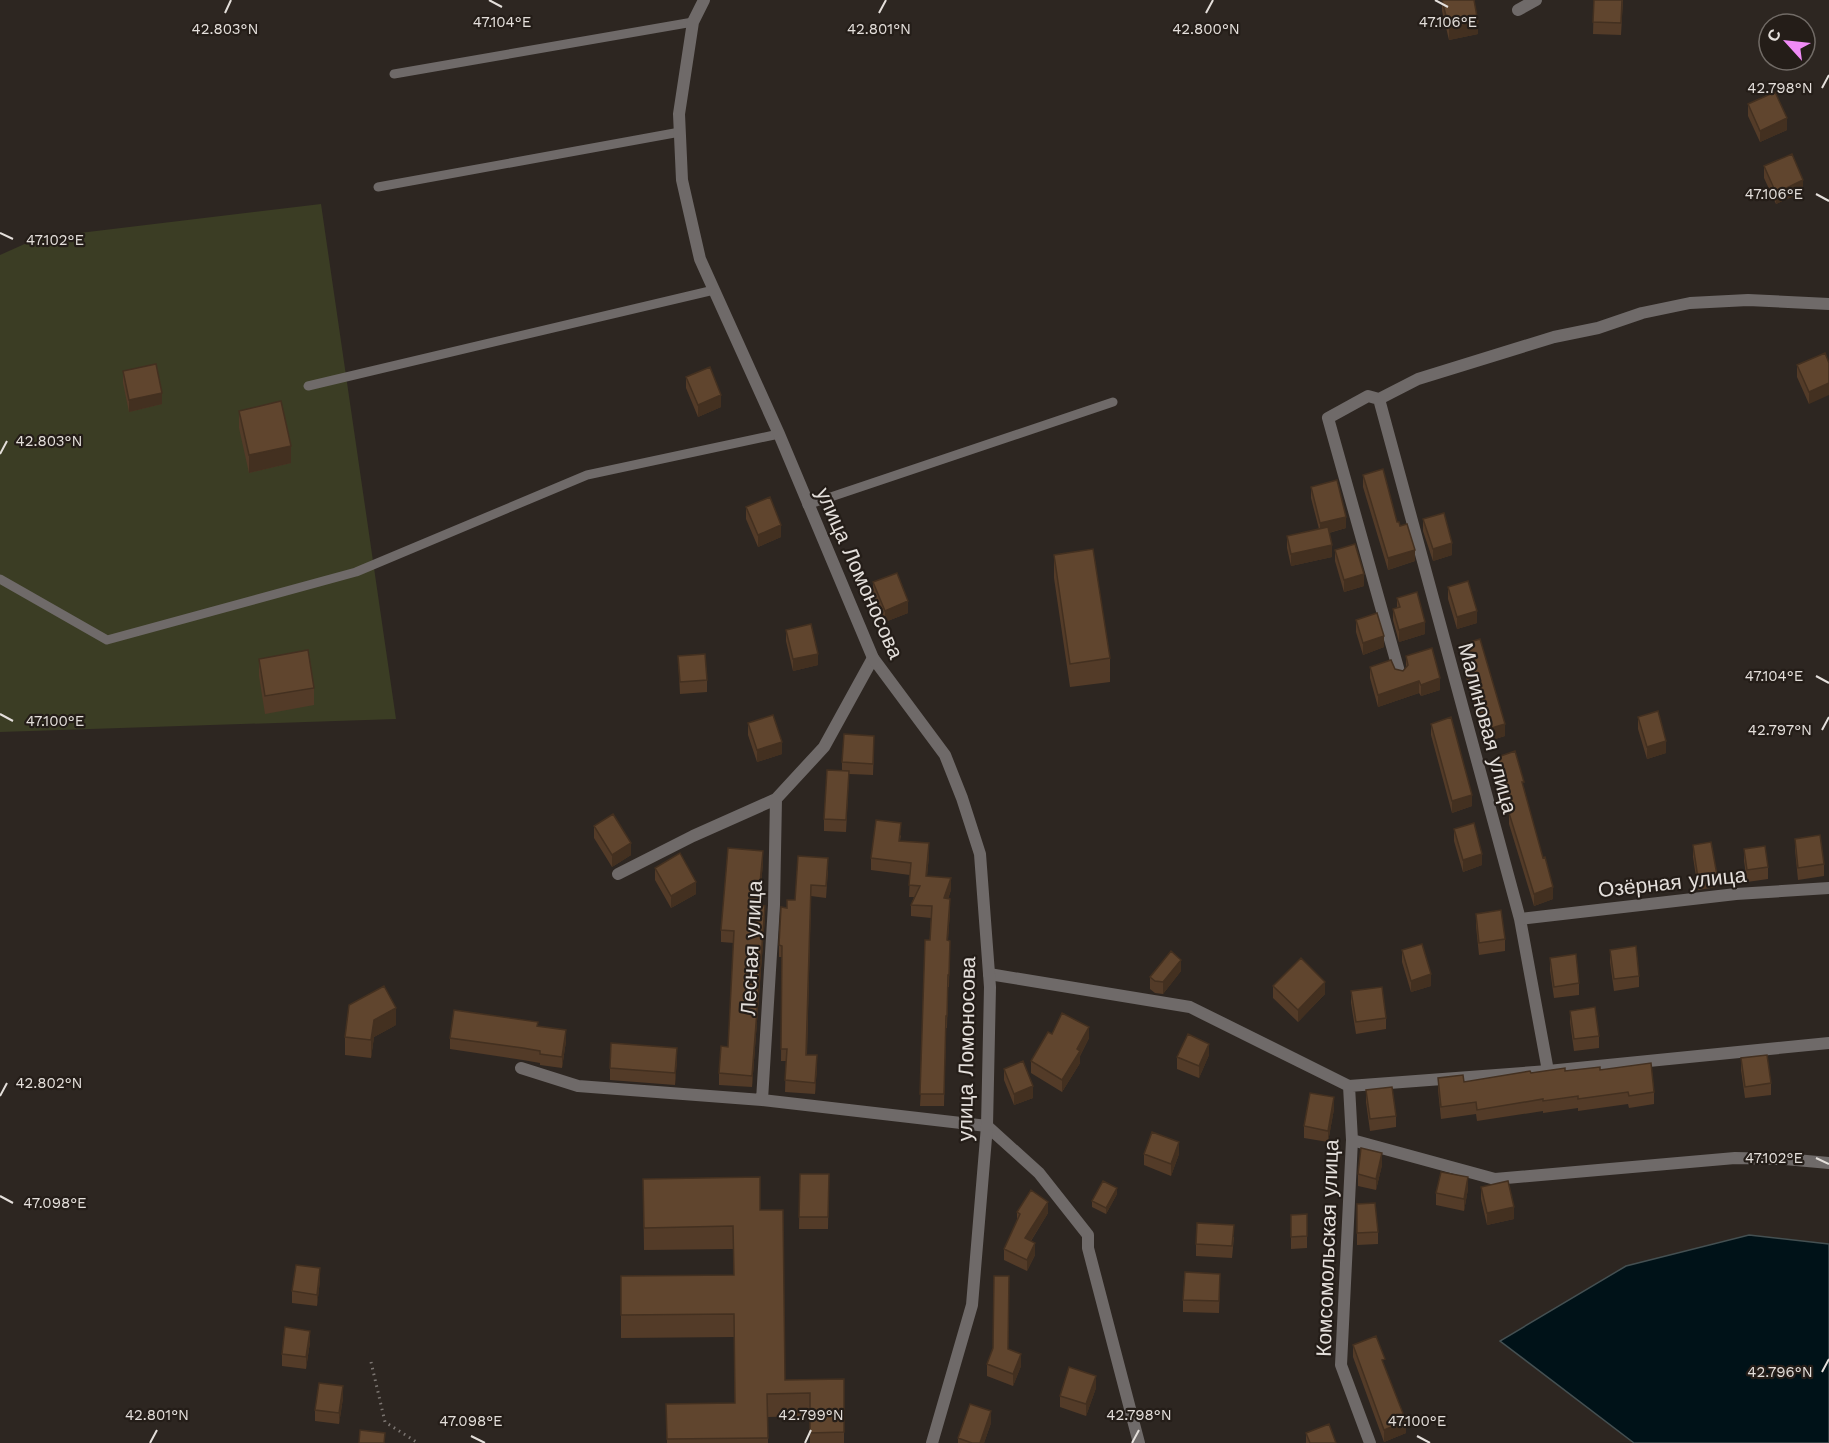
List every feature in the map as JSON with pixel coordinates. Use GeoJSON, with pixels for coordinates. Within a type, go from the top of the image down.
{"type":"FeatureCollection","features":[{"type":"Feature","properties":{"kind":"street","name":"улица Ломоносова"},"geometry":{"type":"LineString","coordinates":[[704,0],[693,21],[679,114],[682,180],[700,259],[779,434],[873,658],[945,755],[980,854],[989,974],[987,1126],[972,1305],[932,1443]]}},
{"type":"Feature","properties":{"kind":"street"},"geometry":{"type":"LineString","coordinates":[[1518,10],[1536,0]]}},
{"type":"Feature","properties":{"kind":"street"},"geometry":{"type":"LineString","coordinates":[[1400,675],[1328,418],[1368,396],[1379,399],[1418,379],[1554,337],[1598,328],[1642,313],[1690,303],[1748,300],[1829,304]]}},
{"type":"Feature","properties":{"kind":"street","name":"Малиновая улица"},"geometry":{"type":"LineString","coordinates":[[1379,399],[1520,919],[1548,1071]]}},
{"type":"Feature","properties":{"kind":"street"},"geometry":{"type":"LineString","coordinates":[[618,874],[693,836],[776,799],[824,747],[873,658]]}},
{"type":"Feature","properties":{"kind":"street","name":"Лесная улица"},"geometry":{"type":"LineString","coordinates":[[762,1100],[774,905],[776,799]]}},
{"type":"Feature","properties":{"kind":"street","name":"Озёрная улица"},"geometry":{"type":"LineString","coordinates":[[1520,919],[1736,894],[1829,888]]}},
{"type":"Feature","properties":{"kind":"street"},"geometry":{"type":"LineString","coordinates":[[989,974],[1190,1007],[1349,1086],[1548,1071],[1829,1042]]}},
{"type":"Feature","properties":{"kind":"street"},"geometry":{"type":"LineString","coordinates":[[521,1068],[578,1086],[762,1100],[987,1126],[1039,1173],[1088,1236],[1088,1248],[1139,1443]]}},
{"type":"Feature","properties":{"kind":"street","name":"Комсомольская улица"},"geometry":{"type":"LineString","coordinates":[[1349,1086],[1352,1140],[1341,1365],[1370,1443]]}},
{"type":"Feature","properties":{"kind":"street"},"geometry":{"type":"LineString","coordinates":[[1352,1140],[1495,1179],[1735,1158],[1829,1163]]}},
{"type":"Feature","properties":{"kind":"lane"},"geometry":{"type":"LineString","coordinates":[[394,74],[693,21]]}},
{"type":"Feature","properties":{"kind":"lane"},"geometry":{"type":"LineString","coordinates":[[378,187],[680,132]]}},
{"type":"Feature","properties":{"kind":"lane"},"geometry":{"type":"LineString","coordinates":[[308,386],[714,290]]}},
{"type":"Feature","properties":{"kind":"lane"},"geometry":{"type":"LineString","coordinates":[[807,505],[1113,402]]}},
{"type":"Feature","properties":{"kind":"lane"},"geometry":{"type":"LineString","coordinates":[[0,579],[107,640],[356,572],[587,475],[779,434]]}},
{"type":"Feature","properties":{"kind":"path"},"geometry":{"type":"LineString","coordinates":[[371,1362],[385,1422],[418,1443]]}},
{"type":"Feature","properties":{"kind":"green space"},"geometry":{"type":"Polygon","coordinates":[[[321,204],[396,719],[0,732],[0,255],[38,238],[321,204]]]}},
{"type":"Feature","properties":{"kind":"shaded area"},"geometry":{"type":"Polygon","coordinates":[[[1749,1235],[1829,1244],[1829,1443],[1634,1443],[1500,1341],[1626,1266],[1749,1235]]]}},
{"type":"Feature","properties":{"kind":"building"},"geometry":{"type":"Polygon","coordinates":[[[1442,0],[1474,0],[1478,22],[1449,28],[1442,0]]]}},
{"type":"Feature","properties":{"kind":"building"},"geometry":{"type":"Polygon","coordinates":[[[1594,0],[1622,0],[1621,23],[1593,22],[1594,0]]]}},
{"type":"Feature","properties":{"kind":"building"},"geometry":{"type":"Polygon","coordinates":[[[1775,92],[1787,118],[1760,131],[1748,104],[1775,92]]]}},
{"type":"Feature","properties":{"kind":"building"},"geometry":{"type":"Polygon","coordinates":[[[1792,154],[1803,180],[1776,193],[1764,166],[1792,154]]]}},
{"type":"Feature","properties":{"kind":"building"},"geometry":{"type":"Polygon","coordinates":[[[1825,353],[1829,363],[1829,383],[1809,392],[1797,365],[1825,353]]]}},
{"type":"Feature","properties":{"kind":"building"},"geometry":{"type":"Polygon","coordinates":[[[156,364],[162,393],[129,400],[123,371],[156,364]]]}},
{"type":"Feature","properties":{"kind":"building"},"geometry":{"type":"Polygon","coordinates":[[[710,367],[721,395],[698,405],[686,377],[710,367]]]}},
{"type":"Feature","properties":{"kind":"building"},"geometry":{"type":"Polygon","coordinates":[[[281,401],[291,446],[249,455],[239,411],[281,401]]]}},
{"type":"Feature","properties":{"kind":"building"},"geometry":{"type":"Polygon","coordinates":[[[1383,469],[1397,522],[1400,526],[1407,524],[1415,550],[1388,558],[1363,475],[1383,469]]]}},
{"type":"Feature","properties":{"kind":"building"},"geometry":{"type":"Polygon","coordinates":[[[1337,480],[1346,517],[1320,523],[1311,487],[1337,480]]]}},
{"type":"Feature","properties":{"kind":"building"},"geometry":{"type":"Polygon","coordinates":[[[770,497],[781,525],[758,535],[746,507],[770,497]]]}},
{"type":"Feature","properties":{"kind":"building"},"geometry":{"type":"Polygon","coordinates":[[[1444,513],[1452,543],[1433,549],[1423,519],[1444,513]]]}},
{"type":"Feature","properties":{"kind":"building"},"geometry":{"type":"Polygon","coordinates":[[[1328,527],[1332,545],[1291,554],[1287,536],[1328,527]]]}},
{"type":"Feature","properties":{"kind":"building"},"geometry":{"type":"Polygon","coordinates":[[[1355,544],[1364,574],[1344,580],[1335,550],[1355,544]]]}},
{"type":"Feature","properties":{"kind":"building"},"geometry":{"type":"Polygon","coordinates":[[[1093,549],[1110,658],[1070,664],[1054,555],[1093,549]]]}},
{"type":"Feature","properties":{"kind":"building"},"geometry":{"type":"Polygon","coordinates":[[[897,573],[908,601],[885,611],[873,582],[897,573]]]}},
{"type":"Feature","properties":{"kind":"building"},"geometry":{"type":"Polygon","coordinates":[[[1468,581],[1477,611],[1457,617],[1448,587],[1468,581]]]}},
{"type":"Feature","properties":{"kind":"building"},"geometry":{"type":"Polygon","coordinates":[[[1417,592],[1425,622],[1399,630],[1393,609],[1400,607],[1397,598],[1417,592]]]}},
{"type":"Feature","properties":{"kind":"building"},"geometry":{"type":"Polygon","coordinates":[[[1377,613],[1384,636],[1363,643],[1356,620],[1377,613]]]}},
{"type":"Feature","properties":{"kind":"building"},"geometry":{"type":"Polygon","coordinates":[[[811,624],[818,654],[793,659],[786,630],[811,624]]]}},
{"type":"Feature","properties":{"kind":"building"},"geometry":{"type":"Polygon","coordinates":[[[1480,639],[1505,724],[1485,730],[1460,645],[1480,639]]]}},
{"type":"Feature","properties":{"kind":"building"},"geometry":{"type":"Polygon","coordinates":[[[1432,648],[1440,678],[1421,685],[1419,681],[1378,695],[1370,667],[1391,660],[1395,669],[1403,671],[1408,665],[1406,656],[1432,648]]]}},
{"type":"Feature","properties":{"kind":"building"},"geometry":{"type":"Polygon","coordinates":[[[308,650],[314,688],[265,696],[259,659],[308,650]]]}},
{"type":"Feature","properties":{"kind":"building"},"geometry":{"type":"Polygon","coordinates":[[[705,654],[707,680],[680,682],[678,656],[705,654]]]}},
{"type":"Feature","properties":{"kind":"building"},"geometry":{"type":"Polygon","coordinates":[[[1658,711],[1666,741],[1647,747],[1638,717],[1658,711]]]}},
{"type":"Feature","properties":{"kind":"building"},"geometry":{"type":"Polygon","coordinates":[[[773,715],[782,742],[757,750],[748,723],[773,715]]]}},
{"type":"Feature","properties":{"kind":"building"},"geometry":{"type":"Polygon","coordinates":[[[1451,717],[1472,795],[1452,801],[1431,724],[1451,717]]]}},
{"type":"Feature","properties":{"kind":"building"},"geometry":{"type":"Polygon","coordinates":[[[844,734],[874,736],[873,764],[842,762],[844,734]]]}},
{"type":"Feature","properties":{"kind":"building"},"geometry":{"type":"Polygon","coordinates":[[[1515,751],[1543,858],[1545,857],[1553,887],[1534,894],[1495,758],[1515,751]]]}},
{"type":"Feature","properties":{"kind":"building"},"geometry":{"type":"Polygon","coordinates":[[[827,770],[849,771],[846,820],[824,819],[827,770]]]}},
{"type":"Feature","properties":{"kind":"building"},"geometry":{"type":"Polygon","coordinates":[[[613,814],[631,843],[612,855],[594,826],[613,814]]]}},
{"type":"Feature","properties":{"kind":"building"},"geometry":{"type":"Polygon","coordinates":[[[876,820],[901,823],[899,841],[929,843],[926,876],[951,878],[944,898],[950,899],[947,940],[950,941],[944,1094],[920,1094],[925,940],[930,940],[932,906],[911,905],[920,886],[909,885],[911,863],[871,858],[876,820]]]}},
{"type":"Feature","properties":{"kind":"building"},"geometry":{"type":"Polygon","coordinates":[[[1474,823],[1482,854],[1463,860],[1454,829],[1474,823]]]}},
{"type":"Feature","properties":{"kind":"building"},"geometry":{"type":"Polygon","coordinates":[[[1820,835],[1824,864],[1798,868],[1795,839],[1820,835]]]}},
{"type":"Feature","properties":{"kind":"building"},"geometry":{"type":"Polygon","coordinates":[[[1711,842],[1717,875],[1698,878],[1693,845],[1711,842]]]}},
{"type":"Feature","properties":{"kind":"building"},"geometry":{"type":"Polygon","coordinates":[[[1765,846],[1768,867],[1747,870],[1744,849],[1765,846]]]}},
{"type":"Feature","properties":{"kind":"building"},"geometry":{"type":"Polygon","coordinates":[[[728,848],[763,851],[758,905],[765,906],[752,1076],[719,1073],[721,1046],[728,1047],[734,931],[721,930],[728,848]]]}},
{"type":"Feature","properties":{"kind":"building"},"geometry":{"type":"Polygon","coordinates":[[[680,853],[696,882],[671,896],[655,868],[680,853]]]}},
{"type":"Feature","properties":{"kind":"building"},"geometry":{"type":"Polygon","coordinates":[[[798,856],[828,858],[826,886],[811,885],[806,1055],[817,1055],[815,1083],[785,1080],[787,1049],[781,1049],[782,946],[779,945],[781,907],[787,908],[787,900],[795,900],[798,856]]]}},
{"type":"Feature","properties":{"kind":"building"},"geometry":{"type":"Polygon","coordinates":[[[1501,910],[1505,939],[1479,943],[1476,914],[1501,910]]]}},
{"type":"Feature","properties":{"kind":"building"},"geometry":{"type":"Polygon","coordinates":[[[1422,944],[1431,974],[1411,981],[1402,950],[1422,944]]]}},
{"type":"Feature","properties":{"kind":"building"},"geometry":{"type":"Polygon","coordinates":[[[1636,946],[1639,976],[1614,979],[1610,950],[1636,946]]]}},
{"type":"Feature","properties":{"kind":"building"},"geometry":{"type":"Polygon","coordinates":[[[1171,951],[1181,960],[1163,982],[1155,981],[1150,977],[1171,951]]]}},
{"type":"Feature","properties":{"kind":"building"},"geometry":{"type":"Polygon","coordinates":[[[1576,954],[1579,983],[1554,987],[1550,958],[1576,954]]]}},
{"type":"Feature","properties":{"kind":"building"},"geometry":{"type":"Polygon","coordinates":[[[1301,958],[1325,982],[1298,1010],[1273,986],[1301,958]]]}},
{"type":"Feature","properties":{"kind":"building"},"geometry":{"type":"Polygon","coordinates":[[[384,986],[396,1008],[374,1020],[371,1040],[345,1037],[349,1005],[384,986]]]}},
{"type":"Feature","properties":{"kind":"building"},"geometry":{"type":"Polygon","coordinates":[[[1382,987],[1386,1018],[1356,1022],[1351,991],[1382,987]]]}},
{"type":"Feature","properties":{"kind":"building"},"geometry":{"type":"Polygon","coordinates":[[[1595,1007],[1599,1036],[1574,1039],[1570,1011],[1595,1007]]]}},
{"type":"Feature","properties":{"kind":"building"},"geometry":{"type":"Polygon","coordinates":[[[454,1010],[538,1022],[537,1026],[566,1030],[562,1057],[540,1054],[540,1051],[523,1048],[450,1038],[454,1010]]]}},
{"type":"Feature","properties":{"kind":"building"},"geometry":{"type":"Polygon","coordinates":[[[1062,1013],[1089,1027],[1077,1049],[1080,1051],[1062,1080],[1031,1061],[1048,1032],[1052,1034],[1062,1013]]]}},
{"type":"Feature","properties":{"kind":"building"},"geometry":{"type":"Polygon","coordinates":[[[1188,1034],[1209,1044],[1199,1066],[1177,1057],[1188,1034]]]}},
{"type":"Feature","properties":{"kind":"building"},"geometry":{"type":"Polygon","coordinates":[[[611,1043],[677,1048],[675,1073],[610,1068],[611,1043]]]}},
{"type":"Feature","properties":{"kind":"building"},"geometry":{"type":"Polygon","coordinates":[[[1767,1055],[1771,1083],[1745,1087],[1741,1058],[1767,1055]]]}},
{"type":"Feature","properties":{"kind":"building"},"geometry":{"type":"Polygon","coordinates":[[[1023,1061],[1033,1086],[1014,1094],[1004,1069],[1023,1061]]]}},
{"type":"Feature","properties":{"kind":"building"},"geometry":{"type":"Polygon","coordinates":[[[1651,1063],[1654,1092],[1629,1096],[1628,1092],[1578,1099],[1578,1096],[1543,1101],[1543,1099],[1477,1110],[1476,1102],[1441,1107],[1438,1078],[1463,1075],[1464,1082],[1530,1071],[1531,1073],[1565,1068],[1565,1071],[1600,1067],[1600,1070],[1651,1063]]]}},
{"type":"Feature","properties":{"kind":"building"},"geometry":{"type":"Polygon","coordinates":[[[1392,1087],[1396,1116],[1370,1119],[1366,1090],[1392,1087]]]}},
{"type":"Feature","properties":{"kind":"building"},"geometry":{"type":"Polygon","coordinates":[[[1310,1093],[1334,1097],[1328,1131],[1304,1126],[1310,1093]]]}},
{"type":"Feature","properties":{"kind":"building"},"geometry":{"type":"Polygon","coordinates":[[[1152,1132],[1179,1142],[1171,1164],[1144,1154],[1152,1132]]]}},
{"type":"Feature","properties":{"kind":"building"},"geometry":{"type":"Polygon","coordinates":[[[1361,1148],[1382,1153],[1376,1179],[1358,1174],[1361,1148]]]}},
{"type":"Feature","properties":{"kind":"building"},"geometry":{"type":"Polygon","coordinates":[[[1441,1172],[1468,1177],[1464,1199],[1436,1193],[1441,1172]]]}},
{"type":"Feature","properties":{"kind":"building"},"geometry":{"type":"Polygon","coordinates":[[[800,1174],[829,1174],[828,1217],[799,1217],[800,1174]]]}},
{"type":"Feature","properties":{"kind":"building"},"geometry":{"type":"Polygon","coordinates":[[[760,1177],[760,1210],[783,1210],[785,1380],[844,1379],[844,1432],[810,1433],[810,1393],[767,1394],[768,1438],[667,1439],[666,1404],[735,1403],[734,1314],[621,1315],[621,1276],[734,1275],[733,1226],[644,1228],[643,1179],[760,1177]]]}},
{"type":"Feature","properties":{"kind":"building"},"geometry":{"type":"Polygon","coordinates":[[[1103,1181],[1117,1188],[1106,1208],[1092,1201],[1103,1181]]]}},
{"type":"Feature","properties":{"kind":"building"},"geometry":{"type":"Polygon","coordinates":[[[1508,1181],[1514,1207],[1487,1213],[1481,1187],[1508,1181]]]}},
{"type":"Feature","properties":{"kind":"building"},"geometry":{"type":"Polygon","coordinates":[[[1031,1190],[1048,1202],[1025,1238],[1035,1243],[1027,1260],[1004,1249],[1020,1214],[1017,1212],[1031,1190]]]}},
{"type":"Feature","properties":{"kind":"building"},"geometry":{"type":"Polygon","coordinates":[[[1375,1203],[1378,1232],[1357,1233],[1357,1204],[1375,1203]]]}},
{"type":"Feature","properties":{"kind":"building"},"geometry":{"type":"Polygon","coordinates":[[[1307,1214],[1307,1236],[1291,1237],[1291,1215],[1307,1214]]]}},
{"type":"Feature","properties":{"kind":"building"},"geometry":{"type":"Polygon","coordinates":[[[1197,1223],[1234,1225],[1232,1246],[1196,1244],[1197,1223]]]}},
{"type":"Feature","properties":{"kind":"building"},"geometry":{"type":"Polygon","coordinates":[[[296,1265],[320,1268],[317,1295],[292,1291],[296,1265]]]}},
{"type":"Feature","properties":{"kind":"building"},"geometry":{"type":"Polygon","coordinates":[[[1185,1272],[1220,1274],[1219,1301],[1183,1300],[1185,1272]]]}},
{"type":"Feature","properties":{"kind":"building"},"geometry":{"type":"Polygon","coordinates":[[[994,1276],[1009,1276],[1008,1349],[1021,1354],[1013,1374],[987,1364],[993,1348],[994,1276]]]}},
{"type":"Feature","properties":{"kind":"building"},"geometry":{"type":"Polygon","coordinates":[[[285,1327],[310,1331],[306,1357],[282,1354],[285,1327]]]}},
{"type":"Feature","properties":{"kind":"building"},"geometry":{"type":"Polygon","coordinates":[[[1376,1336],[1385,1359],[1382,1360],[1406,1421],[1384,1430],[1353,1345],[1376,1336]]]}},
{"type":"Feature","properties":{"kind":"building"},"geometry":{"type":"Polygon","coordinates":[[[1069,1367],[1096,1376],[1086,1404],[1060,1396],[1069,1367]]]}},
{"type":"Feature","properties":{"kind":"building"},"geometry":{"type":"Polygon","coordinates":[[[319,1383],[343,1386],[339,1413],[315,1410],[319,1383]]]}},
{"type":"Feature","properties":{"kind":"building"},"geometry":{"type":"Polygon","coordinates":[[[970,1404],[991,1411],[980,1443],[958,1438],[970,1404]]]}},
{"type":"Feature","properties":{"kind":"building"},"geometry":{"type":"Polygon","coordinates":[[[1329,1424],[1336,1443],[1310,1443],[1306,1433],[1329,1424]]]}},
{"type":"Feature","properties":{"kind":"building"},"geometry":{"type":"Polygon","coordinates":[[[360,1430],[385,1433],[384,1443],[359,1443],[360,1430]]]}}]}
